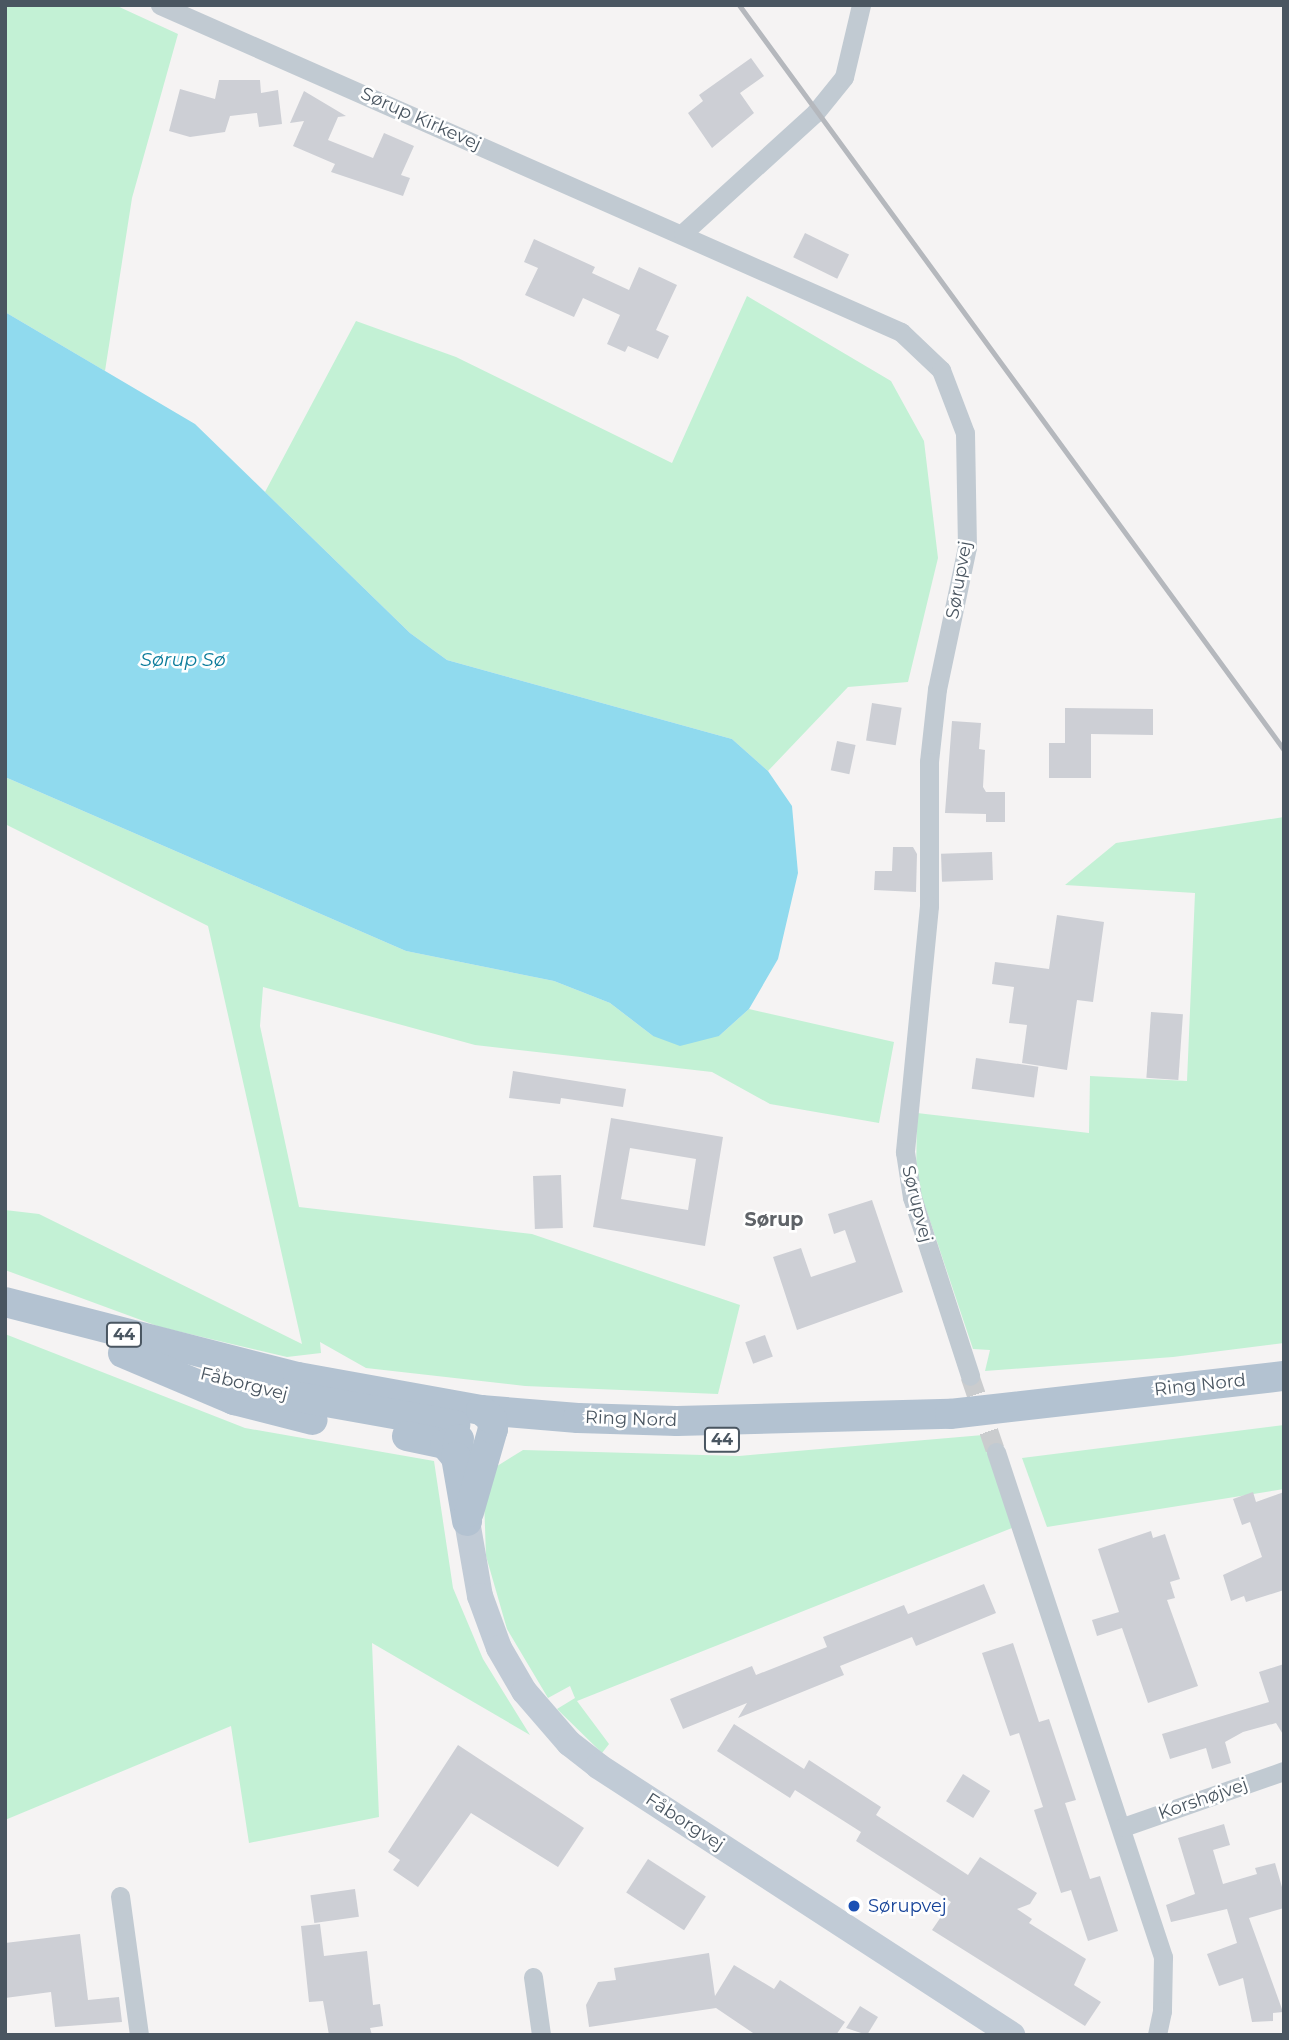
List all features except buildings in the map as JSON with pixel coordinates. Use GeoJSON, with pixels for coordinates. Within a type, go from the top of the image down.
{"type":"FeatureCollection","features":[{"type":"Feature","properties":{"kind":"main road","name":"Fåborgvej"},"geometry":{"type":"LineString","coordinates":[[5,1302],[123,1353],[304,1399],[479,1422]]}},
{"type":"Feature","properties":{"kind":"main road","name":"Fåborgvej"},"geometry":{"type":"LineString","coordinates":[[5,1302],[243,1365],[479,1422]]}},
{"type":"Feature","properties":{"kind":"main road"},"geometry":{"type":"LineString","coordinates":[[123,1353],[234,1400],[303,1418],[438,1442],[456,1457],[467,1521]]}},
{"type":"Feature","properties":{"kind":"main road","name":"Ring Nord"},"geometry":{"type":"LineString","coordinates":[[479,1422],[677,1421],[950,1414],[1284,1376]]}},
{"type":"Feature","properties":{"kind":"main road"},"geometry":{"type":"LineString","coordinates":[[456,1457],[479,1422]]}},
{"type":"Feature","properties":{"kind":"main road"},"geometry":{"type":"LineString","coordinates":[[467,1521],[479,1422]]}},
{"type":"Feature","properties":{"kind":"street","name":"Sørup Kirkevej"},"geometry":{"type":"LineString","coordinates":[[160,5],[682,233]]}},
{"type":"Feature","properties":{"kind":"street"},"geometry":{"type":"LineString","coordinates":[[682,233],[815,113],[844,77],[861,5]]}},
{"type":"Feature","properties":{"kind":"street","name":"Sørupvej"},"geometry":{"type":"LineString","coordinates":[[682,233],[901,332],[941,370],[965,433],[967,547],[937,689],[929,762],[929,906],[905,1152],[912,1198],[970,1376]]}},
{"type":"Feature","properties":{"kind":"street"},"geometry":{"type":"LineString","coordinates":[[996,1452],[1123,1828],[1163,1957],[1162,2011],[1157,2035]]}},
{"type":"Feature","properties":{"kind":"street","name":"Fåborgvej"},"geometry":{"type":"LineString","coordinates":[[467,1521],[480,1596],[499,1648],[524,1690],[569,1743],[610,1774],[995,2030]]}},
{"type":"Feature","properties":{"kind":"street","name":"Korshøjvej"},"geometry":{"type":"LineString","coordinates":[[1123,1828],[1284,1771]]}},
{"type":"Feature","properties":{"kind":"street"},"geometry":{"type":"LineString","coordinates":[[120,1896],[139,2035]]}},
{"type":"Feature","properties":{"kind":"street"},"geometry":{"type":"LineString","coordinates":[[533,1977],[541,2035]]}},
{"type":"Feature","properties":{"kind":"green space"},"geometry":{"type":"Polygon","coordinates":[[[5,5],[115,5],[178,34],[132,198],[105,371],[5,312],[5,5]]]}},
{"type":"Feature","properties":{"kind":"green space"},"geometry":{"type":"Polygon","coordinates":[[[747,296],[891,381],[924,441],[938,558],[908,682],[848,687],[768,771],[732,739],[447,660],[410,633],[265,492],[356,321],[456,357],[672,463],[747,296]]]}},
{"type":"Feature","properties":{"kind":"green space"},"geometry":{"type":"Polygon","coordinates":[[[5,777],[406,951],[554,981],[610,1003],[653,1036],[719,1036],[749,1009],[894,1042],[879,1123],[770,1104],[712,1072],[475,1045],[263,987],[260,1026],[299,1207],[532,1234],[740,1305],[718,1394],[525,1386],[366,1368],[320,1342],[321,1353],[287,1357],[160,1327],[5,1270],[5,1210],[39,1214],[302,1344],[208,926],[5,824],[5,777]]]}},
{"type":"Feature","properties":{"kind":"green space"},"geometry":{"type":"Polygon","coordinates":[[[1284,817],[1284,1343],[1173,1357],[985,1371],[990,1350],[973,1349],[916,1179],[917,1113],[1089,1133],[1090,1076],[1187,1081],[1195,893],[1065,885],[1116,843],[1284,817]]]}},
{"type":"Feature","properties":{"kind":"green space"},"geometry":{"type":"Polygon","coordinates":[[[5,1334],[245,1428],[434,1461],[453,1588],[483,1659],[530,1735],[372,1643],[379,1817],[249,1843],[231,1726],[5,1820],[5,1334]]]}},
{"type":"Feature","properties":{"kind":"green space"},"geometry":{"type":"Polygon","coordinates":[[[1284,1425],[1284,1489],[1047,1527],[1022,1458],[1284,1425]]]}},
{"type":"Feature","properties":{"kind":"green space"},"geometry":{"type":"Polygon","coordinates":[[[983,1435],[1012,1528],[577,1701],[609,1744],[602,1753],[557,1709],[575,1698],[570,1686],[548,1698],[507,1629],[486,1556],[484,1499],[494,1468],[523,1450],[739,1456],[983,1435]]]}},
{"type":"Feature","properties":{"kind":"water","name":"Sørup Sø"},"geometry":{"type":"Polygon","coordinates":[[[5,312],[195,424],[410,633],[447,660],[732,739],[768,771],[792,806],[798,873],[778,959],[749,1009],[719,1036],[680,1046],[653,1036],[610,1003],[554,981],[406,951],[5,777],[5,312]]]}},
{"type":"Feature","properties":{"kind":"tunnel"},"geometry":{"type":"LineString","coordinates":[[970,1376],[996,1452]]}},
{"type":"Feature","properties":{"kind":"railway"},"geometry":{"type":"LineString","coordinates":[[739,5],[1284,750]]}},
{"type":"Feature","properties":{"kind":"place","name":"Sørupvej"},"geometry":{"type":"Point","coordinates":[854,1906]}},
{"type":"Feature","properties":{"kind":"district","name":"Sørup"},"geometry":{"type":"Point","coordinates":[774,1220]}}]}
